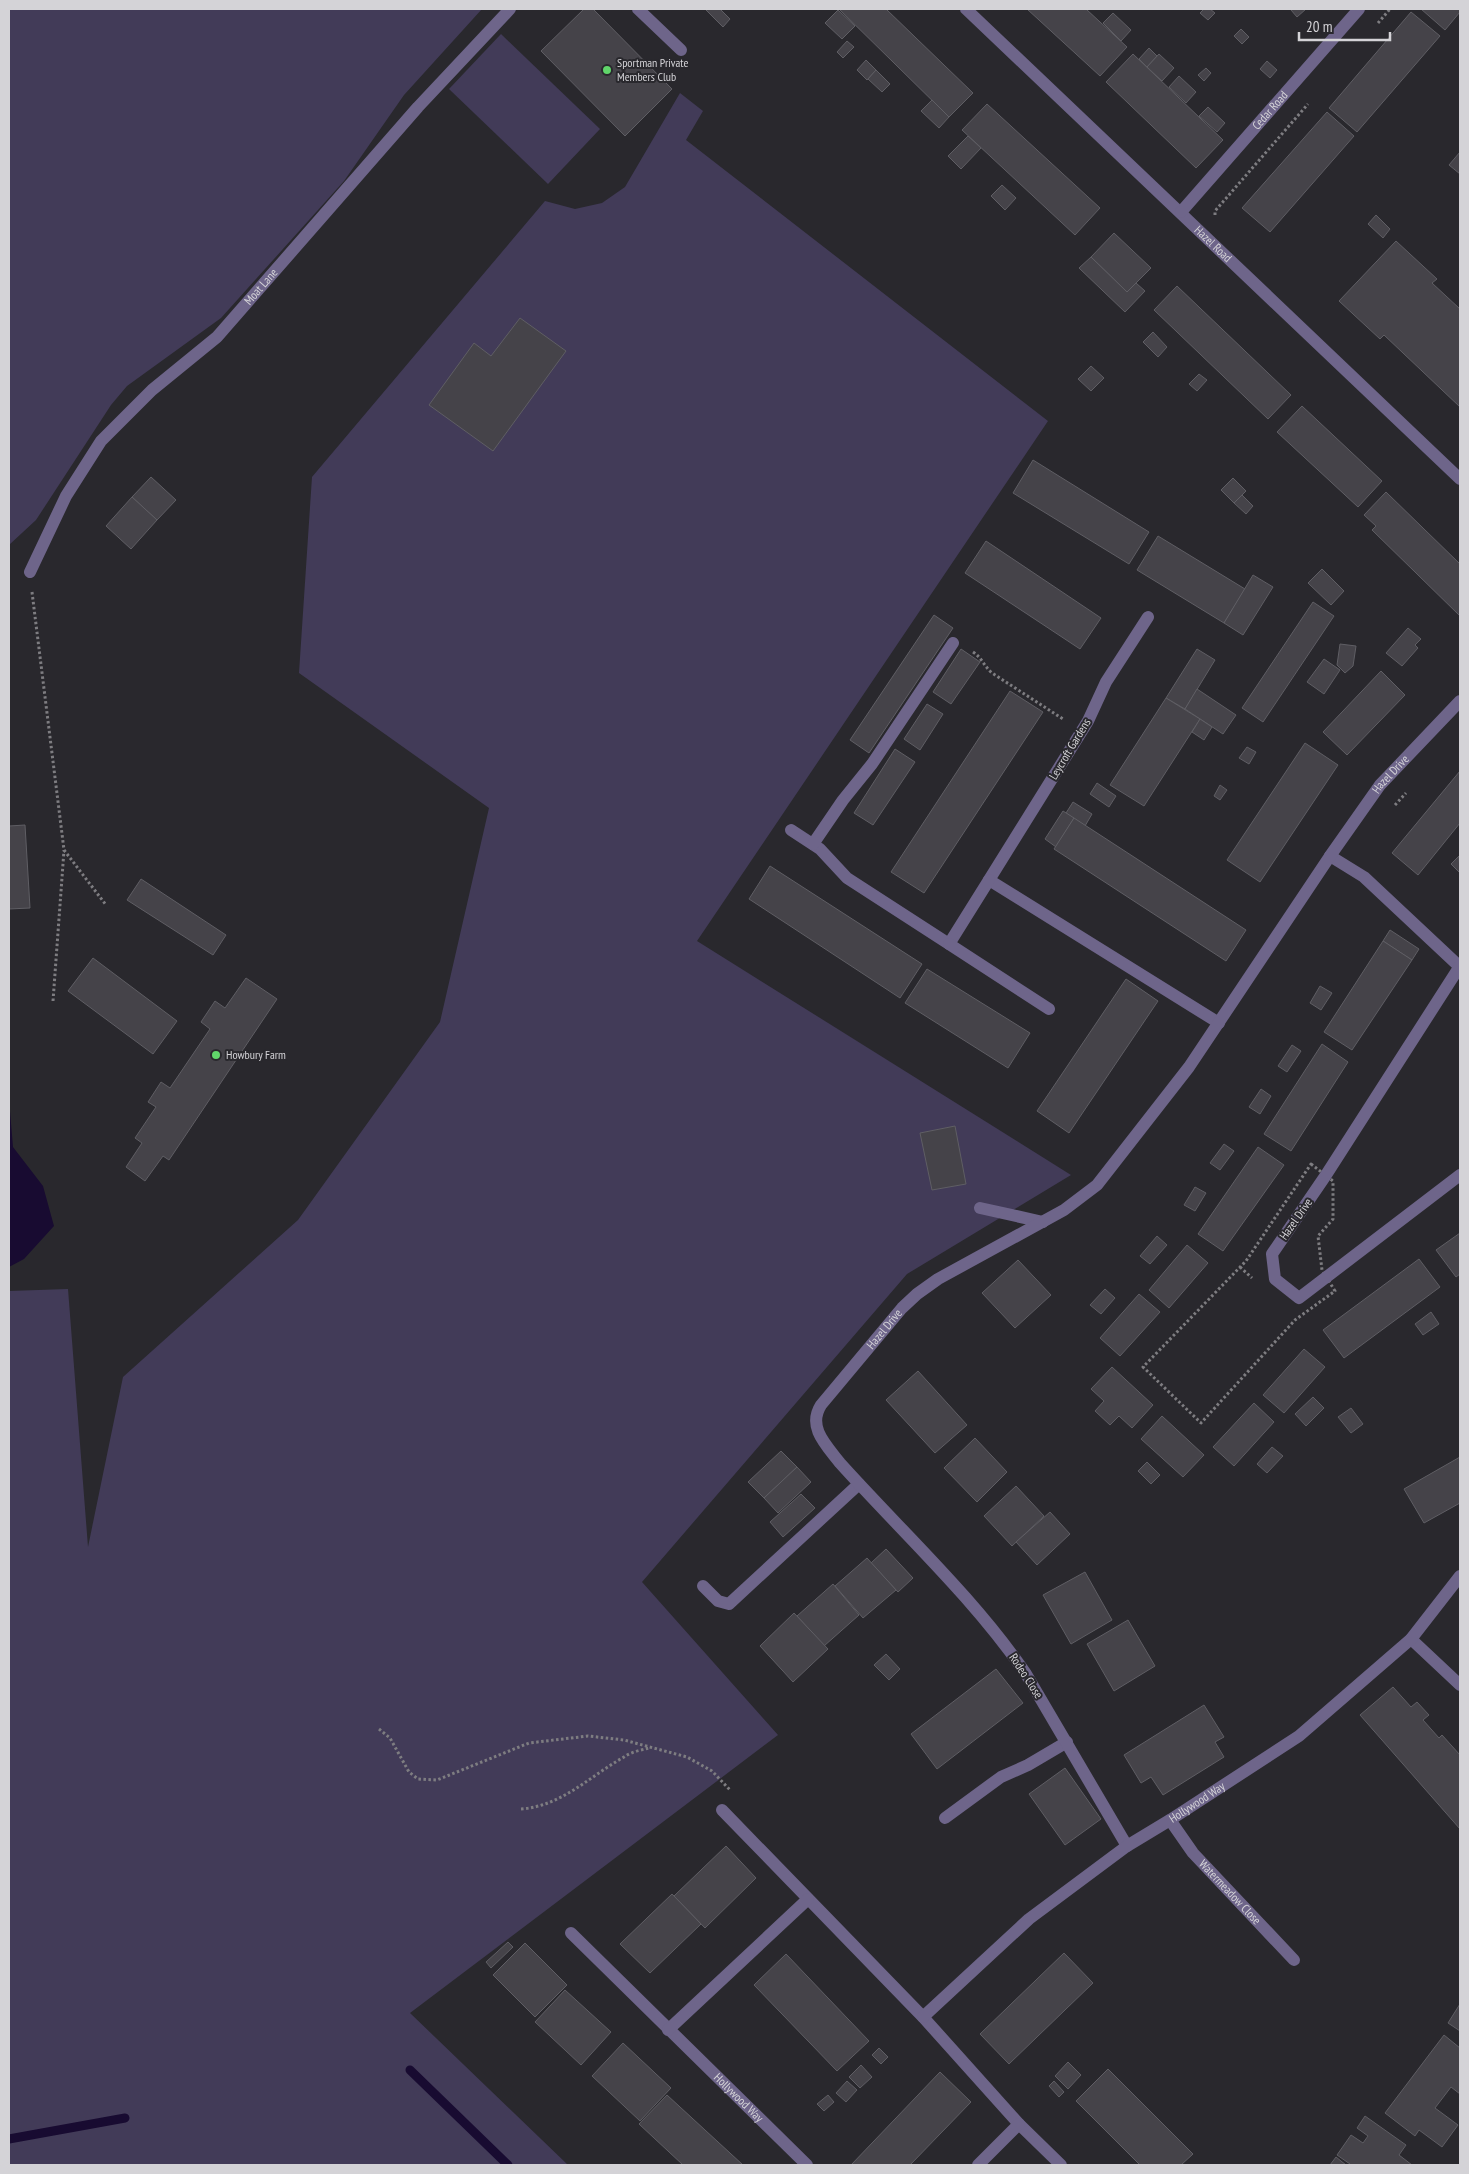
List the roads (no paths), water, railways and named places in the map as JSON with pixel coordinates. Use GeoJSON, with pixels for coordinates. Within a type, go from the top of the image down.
{"type":"FeatureCollection","features":[{"type":"Feature","properties":{"kind":"street","name":"Moat Lane"},"geometry":{"type":"LineString","coordinates":[[30,572],[66,496],[101,441],[152,390],[217,337],[418,107],[510,9]]}},
{"type":"Feature","properties":{"kind":"street"},"geometry":{"type":"LineString","coordinates":[[638,9],[681,50]]}},
{"type":"Feature","properties":{"kind":"street","name":"Hazel Road"},"geometry":{"type":"LineString","coordinates":[[966,9],[1460,479]]}},
{"type":"Feature","properties":{"kind":"street","name":"Cedar Road"},"geometry":{"type":"LineString","coordinates":[[1181,212],[1359,9]]}},
{"type":"Feature","properties":{"kind":"street","name":"Leycroft Gardens"},"geometry":{"type":"LineString","coordinates":[[949,944],[1082,731],[1106,682],[1148,617]]}},
{"type":"Feature","properties":{"kind":"street"},"geometry":{"type":"LineString","coordinates":[[814,844],[843,800],[872,764],[953,643]]}},
{"type":"Feature","properties":{"kind":"street","name":"Hazel Drive"},"geometry":{"type":"LineString","coordinates":[[980,1613],[859,1484],[820,1437],[815,1422],[822,1405],[902,1308],[917,1294],[945,1275],[1043,1222],[1082,1198],[1097,1185],[1189,1067],[1330,856],[1380,785],[1460,701]]}},
{"type":"Feature","properties":{"kind":"street"},"geometry":{"type":"LineString","coordinates":[[792,830],[824,852],[847,878],[1049,1009]]}},
{"type":"Feature","properties":{"kind":"street","name":"Hazel Drive"},"geometry":{"type":"LineString","coordinates":[[1330,856],[1364,877],[1460,966],[1326,1175],[1272,1254],[1275,1279],[1299,1298],[1460,1175]]}},
{"type":"Feature","properties":{"kind":"street"},"geometry":{"type":"LineString","coordinates":[[988,880],[1219,1023]]}},
{"type":"Feature","properties":{"kind":"street"},"geometry":{"type":"LineString","coordinates":[[980,1208],[1043,1222]]}},
{"type":"Feature","properties":{"kind":"street"},"geometry":{"type":"LineString","coordinates":[[703,1586],[718,1602],[729,1604],[859,1484]]}},
{"type":"Feature","properties":{"kind":"street","name":"Hollywood Way"},"geometry":{"type":"LineString","coordinates":[[922,2017],[1030,1919],[1127,1846],[1299,1736],[1411,1639],[1460,1576]]}},
{"type":"Feature","properties":{"kind":"street","name":"Rodeo Close"},"geometry":{"type":"LineString","coordinates":[[980,1613],[1026,1674],[1127,1846]]}},
{"type":"Feature","properties":{"kind":"street"},"geometry":{"type":"LineString","coordinates":[[1411,1639],[1460,1685]]}},
{"type":"Feature","properties":{"kind":"street"},"geometry":{"type":"LineString","coordinates":[[944,1818],[1001,1778],[1028,1765],[1067,1742]]}},
{"type":"Feature","properties":{"kind":"street"},"geometry":{"type":"LineString","coordinates":[[722,1810],[922,2017],[1019,2124],[1061,2165]]}},
{"type":"Feature","properties":{"kind":"street","name":"Watermeadow Close"},"geometry":{"type":"LineString","coordinates":[[1170,1820],[1193,1854],[1294,1960]]}},
{"type":"Feature","properties":{"kind":"street"},"geometry":{"type":"LineString","coordinates":[[668,2030],[808,1899]]}},
{"type":"Feature","properties":{"kind":"street","name":"Hollywood Way"},"geometry":{"type":"LineString","coordinates":[[570,1933],[808,2165]]}},
{"type":"Feature","properties":{"kind":"street"},"geometry":{"type":"LineString","coordinates":[[978,2165],[1019,2124]]}},
{"type":"Feature","properties":{"kind":"waterway"},"geometry":{"type":"LineString","coordinates":[[410,2070],[508,2165]]}},
{"type":"Feature","properties":{"kind":"waterway"},"geometry":{"type":"LineString","coordinates":[[9,2139],[125,2118]]}},
{"type":"Feature","properties":{"kind":"place","name":"Sportman Private Members Club"},"geometry":{"type":"Point","coordinates":[607,70]}},
{"type":"Feature","properties":{"kind":"place","name":"Howbury Farm"},"geometry":{"type":"Point","coordinates":[216,1055]}}]}
